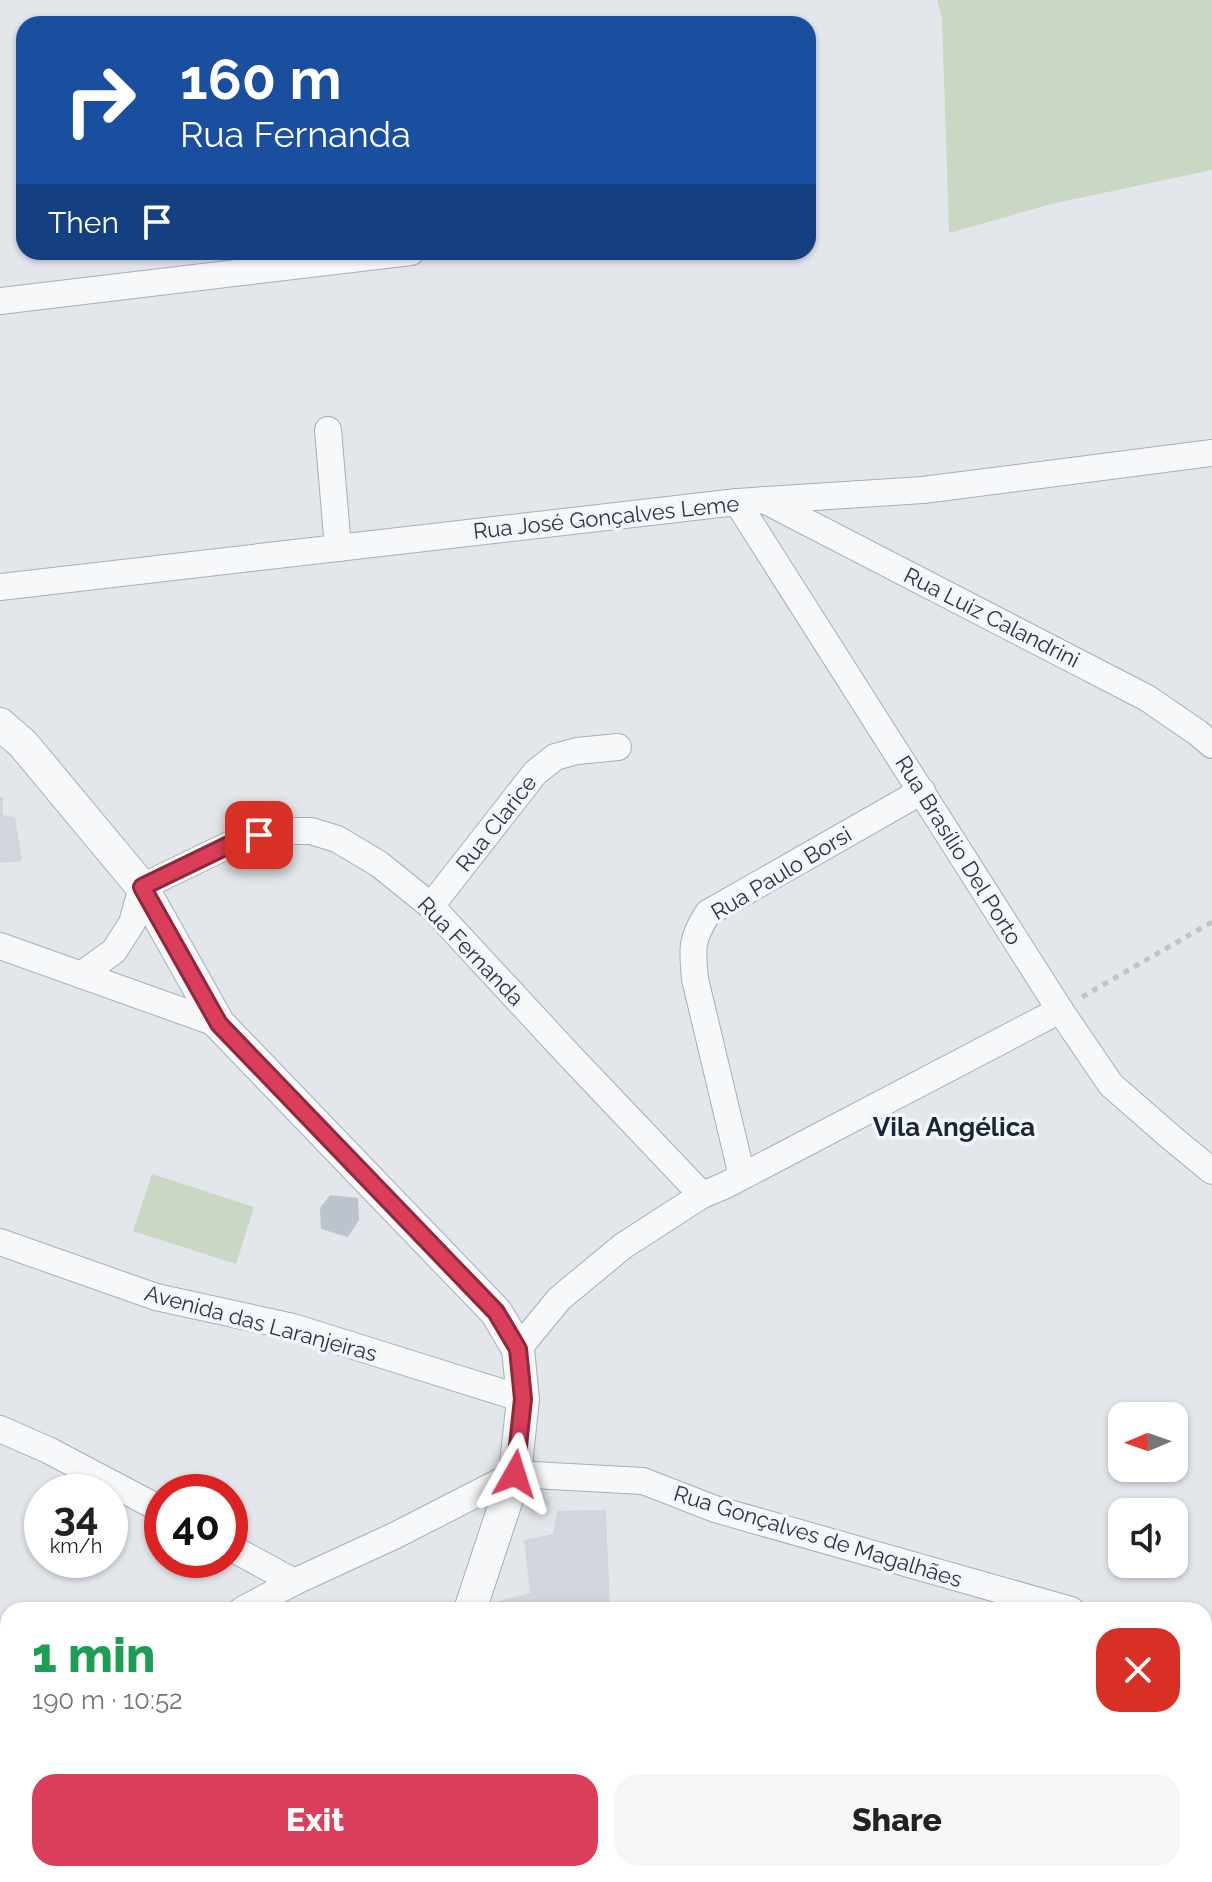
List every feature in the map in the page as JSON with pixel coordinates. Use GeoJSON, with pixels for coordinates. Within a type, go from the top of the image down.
{"type":"FeatureCollection","features":[{"type":"Feature","properties":{"kind":"street"},"geometry":{"type":"LineString","coordinates":[[0,301],[341,260]]}},
{"type":"Feature","properties":{"kind":"street"},"geometry":{"type":"LineString","coordinates":[[328,430],[338,548]]}},
{"type":"Feature","properties":{"kind":"street","name":"Rua José Gonçalves Leme"},"geometry":{"type":"LineString","coordinates":[[0,587],[737,502],[923,490],[1212,453]]}},
{"type":"Feature","properties":{"kind":"street","name":"Rua Luiz Calandrini"},"geometry":{"type":"LineString","coordinates":[[764,500],[1147,698],[1212,745]]}},
{"type":"Feature","properties":{"kind":"street","name":"Rua Brasílio Del Porto"},"geometry":{"type":"LineString","coordinates":[[737,502],[1060,1010],[1111,1085],[1212,1171]]}},
{"type":"Feature","properties":{"kind":"street"},"geometry":{"type":"LineString","coordinates":[[0,724],[23,744],[142,887],[219,1024],[496,1312],[518,1349],[523,1399],[515,1474],[473,1602]]}},
{"type":"Feature","properties":{"kind":"street","name":"Rua Clarice"},"geometry":{"type":"LineString","coordinates":[[431,906],[535,773],[555,757],[577,751],[618,747]]}},
{"type":"Feature","properties":{"kind":"street","name":"Rua Paulo Borsi"},"geometry":{"type":"LineString","coordinates":[[742,1176],[695,979],[693,951],[697,930],[708,913],[922,791]]}},
{"type":"Feature","properties":{"kind":"street","name":"Rua Fernanda"},"geometry":{"type":"LineString","coordinates":[[142,887],[239,840],[280,831],[311,831],[337,839],[379,864],[431,906],[702,1195]]}},
{"type":"Feature","properties":{"kind":"street"},"geometry":{"type":"LineString","coordinates":[[81,975],[114,951],[132,923],[142,887]]}},
{"type":"Feature","properties":{"kind":"street"},"geometry":{"type":"LineString","coordinates":[[0,946],[219,1024]]}},
{"type":"Feature","properties":{"kind":"street"},"geometry":{"type":"LineString","coordinates":[[518,1349],[559,1299],[623,1246],[702,1195],[1060,1010]]}},
{"type":"Feature","properties":{"kind":"street","name":"Avenida das Laranjeiras"},"geometry":{"type":"LineString","coordinates":[[0,1242],[156,1297],[293,1327],[523,1399]]}},
{"type":"Feature","properties":{"kind":"street"},"geometry":{"type":"LineString","coordinates":[[0,1429],[48,1450],[144,1501]]}},
{"type":"Feature","properties":{"kind":"street"},"geometry":{"type":"LineString","coordinates":[[257,1602],[515,1474]]}},
{"type":"Feature","properties":{"kind":"street","name":"Rua Gonçalves de Magalhães"},"geometry":{"type":"LineString","coordinates":[[515,1474],[643,1481],[715,1509],[1043,1602]]}},
{"type":"Feature","properties":{"kind":"street"},"geometry":{"type":"LineString","coordinates":[[248,1557],[294,1582]]}},
{"type":"Feature","properties":{"kind":"path"},"geometry":{"type":"LineString","coordinates":[[1060,1010],[1212,922]]}},
{"type":"Feature","properties":{"kind":"shaded area"},"geometry":{"type":"Polygon","coordinates":[[[0,797],[3,797],[3,815],[15,817],[22,861],[0,863],[0,797]]]}},
{"type":"Feature","properties":{"kind":"shaded area"},"geometry":{"type":"Polygon","coordinates":[[[606,1510],[610,1602],[495,1602],[530,1593],[524,1540],[553,1534],[557,1511],[606,1510]]]}},
{"type":"Feature","properties":{"kind":"green space"},"geometry":{"type":"Polygon","coordinates":[[[937,0],[1212,0],[1212,170],[1051,204],[949,233],[942,18],[937,0]]]}},
{"type":"Feature","properties":{"kind":"green space"},"geometry":{"type":"Polygon","coordinates":[[[152,1174],[254,1207],[236,1264],[133,1231],[152,1174]]]}},
{"type":"Feature","properties":{"kind":"building"},"geometry":{"type":"Polygon","coordinates":[[[330,1195],[358,1198],[359,1220],[348,1237],[321,1229],[320,1208],[330,1195]]]}},
{"type":"Feature","properties":{"kind":"district","name":"Vila Angélica"},"geometry":{"type":"Point","coordinates":[954,1127]}},
{"type":"Feature","properties":{"kind":"route"},"geometry":{"type":"LineString","coordinates":[[259,835],[239,840],[142,887],[219,1024],[496,1312],[518,1349],[523,1399],[515,1474]]}}]}
